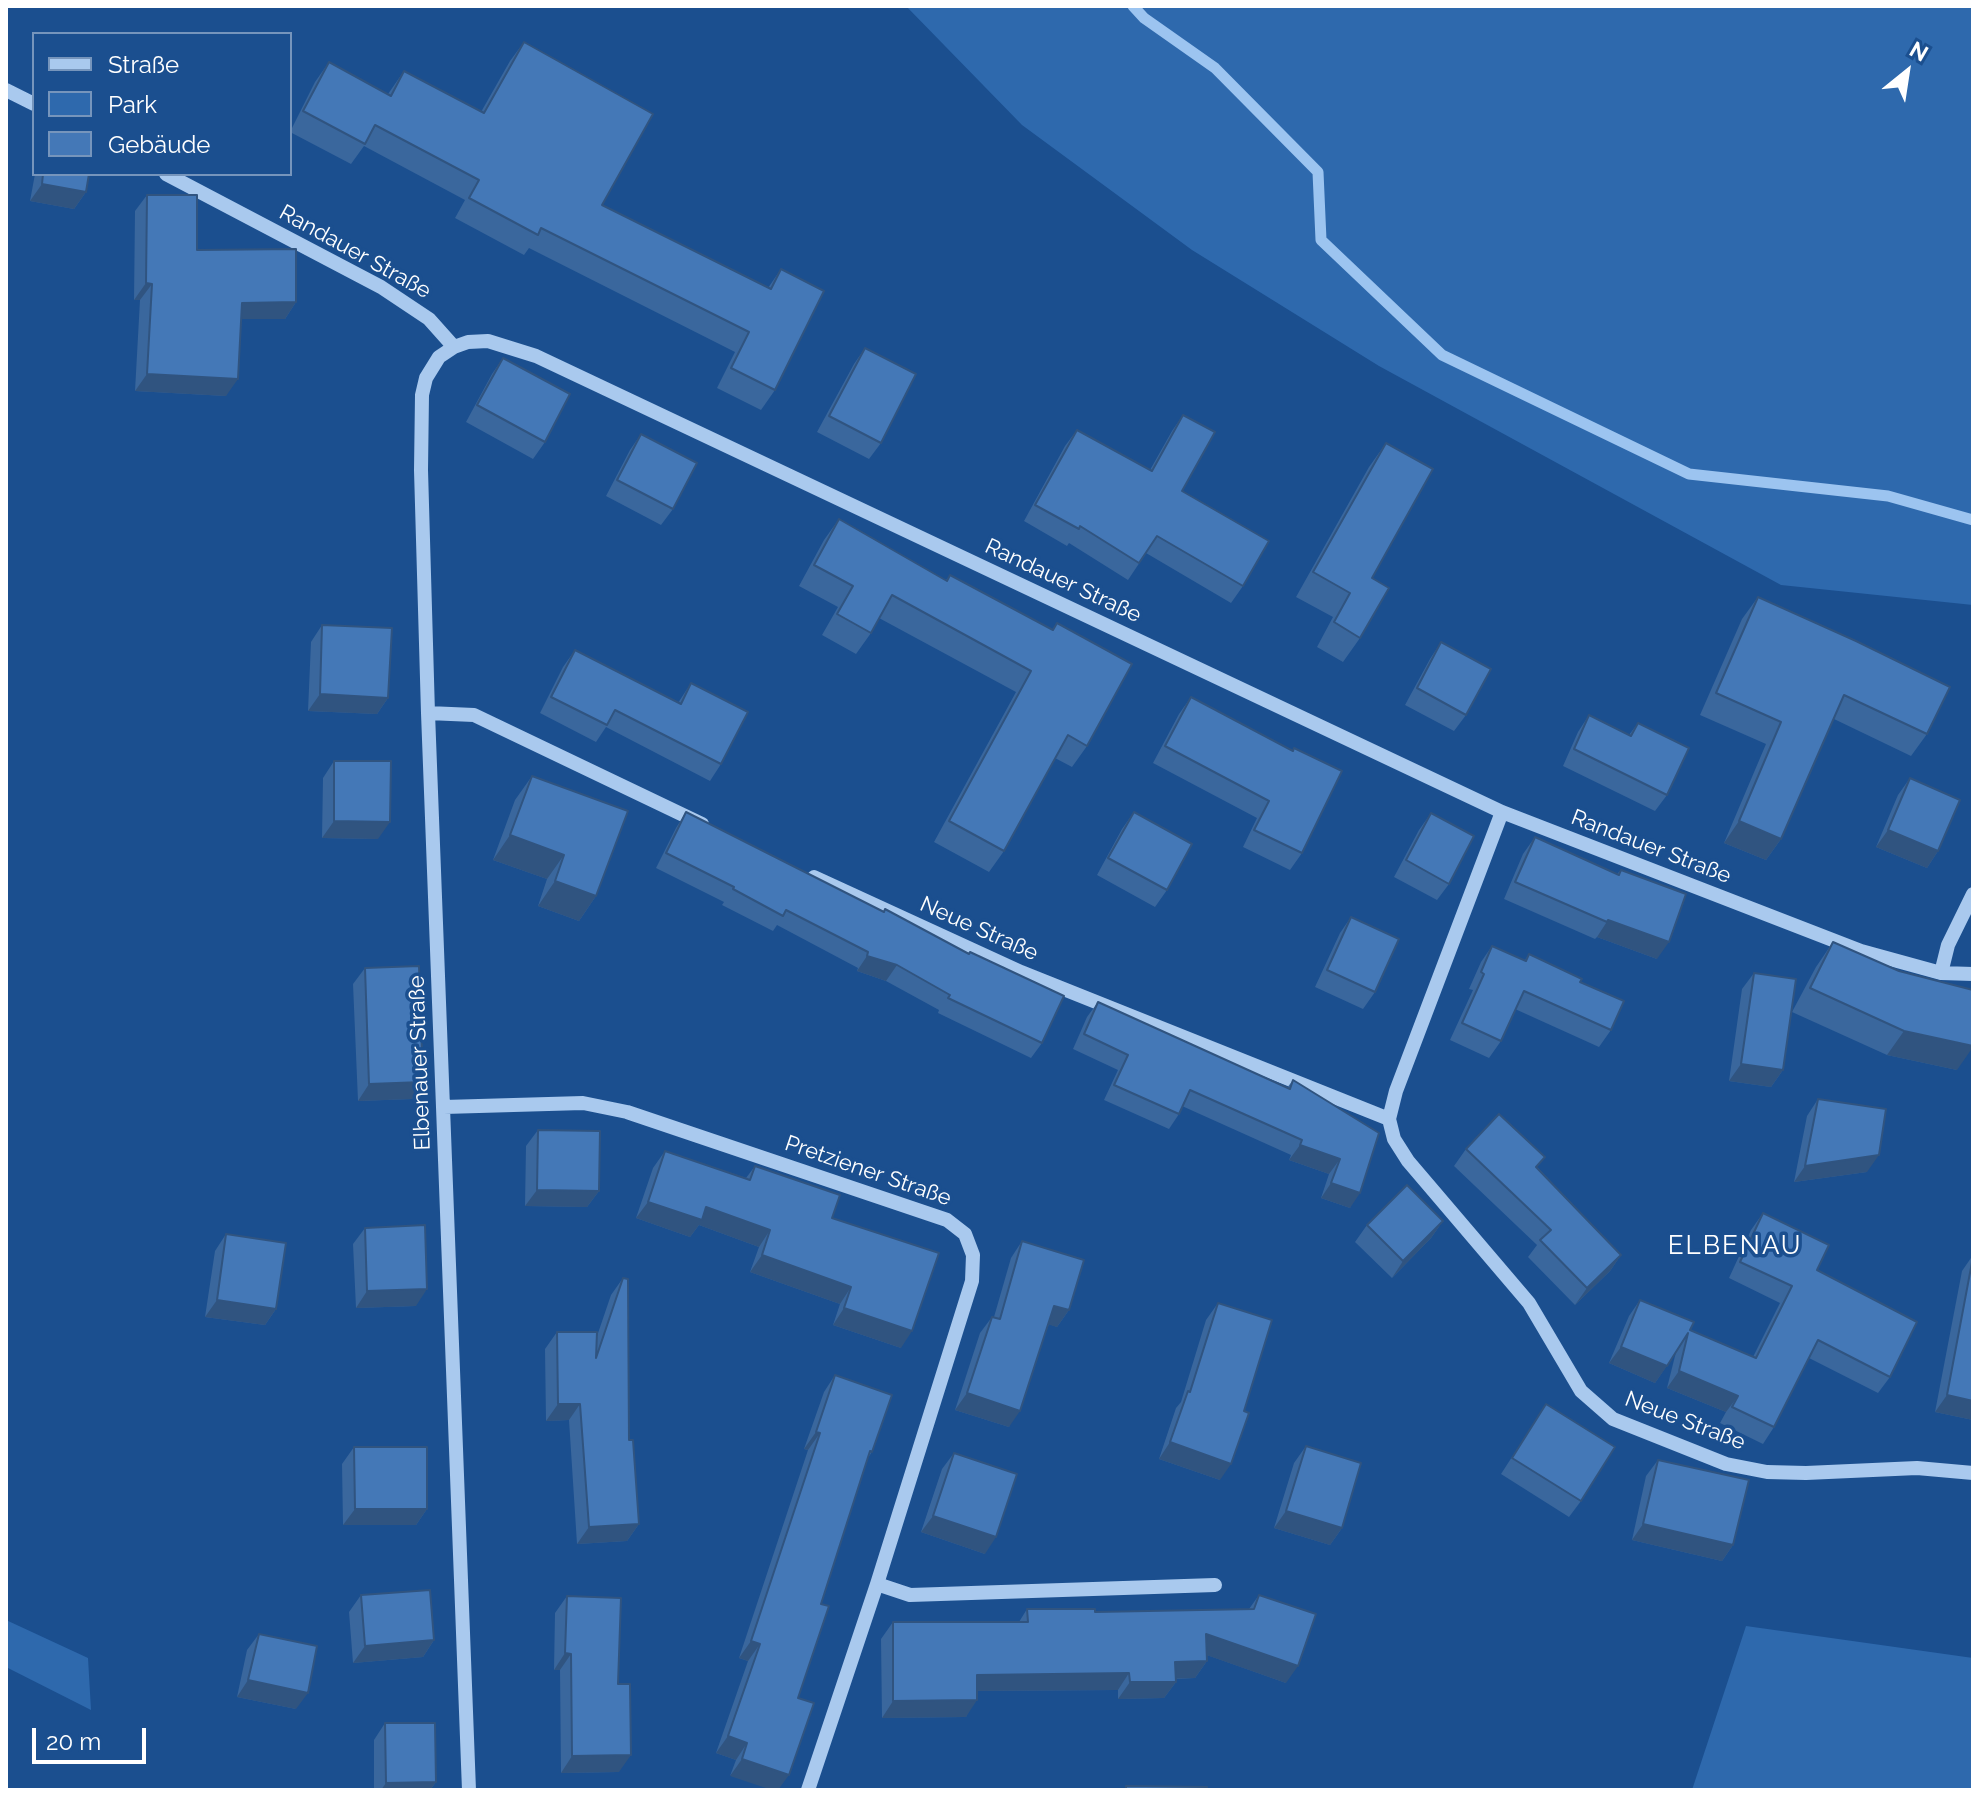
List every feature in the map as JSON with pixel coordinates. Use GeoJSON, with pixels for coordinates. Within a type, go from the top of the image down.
{"type":"FeatureCollection","features":[{"type":"Feature","properties":{"kind":"street"},"geometry":{"type":"LineString","coordinates":[[6,90],[32,103]]}},
{"type":"Feature","properties":{"kind":"street","name":"Randauer Straße"},"geometry":{"type":"LineString","coordinates":[[170,176],[381,287],[429,319],[454,347],[468,342],[488,341],[536,356],[1502,812],[1847,946],[1941,973],[1973,974]]}},
{"type":"Feature","properties":{"kind":"street","name":"Elbenauer Straße"},"geometry":{"type":"LineString","coordinates":[[454,347],[431,367],[422,395],[421,470],[469,1790]]}},
{"type":"Feature","properties":{"kind":"street"},"geometry":{"type":"LineString","coordinates":[[428,713],[474,715],[712,829]]}},
{"type":"Feature","properties":{"kind":"street"},"geometry":{"type":"LineString","coordinates":[[1389,1119],[1402,1076],[1502,812]]}},
{"type":"Feature","properties":{"kind":"street","name":"Neue Straße"},"geometry":{"type":"LineString","coordinates":[[797,869],[1021,972],[1389,1119],[1394,1139],[1408,1161],[1529,1303],[1581,1391],[1613,1419],[1726,1464],[1767,1472],[1917,1468],[1973,1473]]}},
{"type":"Feature","properties":{"kind":"street"},"geometry":{"type":"LineString","coordinates":[[1941,973],[1948,945],[1973,894]]}},
{"type":"Feature","properties":{"kind":"street","name":"Pretziener Straße"},"geometry":{"type":"LineString","coordinates":[[444,1107],[583,1103],[627,1112],[947,1220],[965,1234],[973,1255],[972,1281],[877,1584],[808,1790]]}},
{"type":"Feature","properties":{"kind":"street"},"geometry":{"type":"LineString","coordinates":[[877,1584],[910,1595],[1215,1585]]}},
{"type":"Feature","properties":{"kind":"green space"},"geometry":{"type":"Polygon","coordinates":[[[906,6],[1973,6],[1973,605],[1781,585],[1379,366],[1192,250],[1022,125],[906,6]]]}},
{"type":"Feature","properties":{"kind":"green space"},"geometry":{"type":"Polygon","coordinates":[[[6,1620],[88,1658],[91,1710],[6,1667],[6,1620]]]}},
{"type":"Feature","properties":{"kind":"green space"},"geometry":{"type":"Polygon","coordinates":[[[1746,1626],[1973,1658],[1973,1790],[1692,1790],[1746,1626]]]}},
{"type":"Feature","properties":{"kind":"building"},"geometry":{"type":"Polygon","coordinates":[[[524,42],[653,114],[602,205],[771,289],[781,269],[824,291],[775,390],[731,368],[749,332],[541,228],[538,235],[469,198],[479,180],[375,125],[365,144],[303,111],[329,62],[391,96],[404,71],[484,113],[524,42]]]}},
{"type":"Feature","properties":{"kind":"building"},"geometry":{"type":"Polygon","coordinates":[[[43,176],[89,176],[86,192],[42,184],[43,176]]]}},
{"type":"Feature","properties":{"kind":"building"},"geometry":{"type":"Polygon","coordinates":[[[147,195],[197,195],[197,250],[296,249],[296,302],[242,303],[238,379],[147,374],[152,284],[146,283],[147,195]]]}},
{"type":"Feature","properties":{"kind":"building"},"geometry":{"type":"Polygon","coordinates":[[[865,348],[916,374],[881,443],[829,416],[865,348]]]}},
{"type":"Feature","properties":{"kind":"building"},"geometry":{"type":"Polygon","coordinates":[[[503,358],[570,394],[545,442],[477,405],[503,358]]]}},
{"type":"Feature","properties":{"kind":"building"},"geometry":{"type":"Polygon","coordinates":[[[1183,415],[1215,432],[1182,491],[1269,541],[1243,586],[1157,536],[1139,563],[1080,526],[1079,529],[1035,505],[1077,430],[1152,471],[1183,415]]]}},
{"type":"Feature","properties":{"kind":"building"},"geometry":{"type":"Polygon","coordinates":[[[641,434],[697,463],[673,509],[617,480],[641,434]]]}},
{"type":"Feature","properties":{"kind":"building"},"geometry":{"type":"Polygon","coordinates":[[[1386,443],[1433,469],[1372,578],[1389,588],[1360,638],[1334,622],[1350,593],[1313,572],[1386,443]]]}},
{"type":"Feature","properties":{"kind":"building"},"geometry":{"type":"Polygon","coordinates":[[[839,519],[947,581],[950,575],[1053,630],[1057,623],[1132,664],[1087,746],[1068,735],[1004,851],[949,821],[1031,671],[892,595],[871,633],[837,614],[853,586],[814,565],[839,519]]]}},
{"type":"Feature","properties":{"kind":"building"},"geometry":{"type":"Polygon","coordinates":[[[1758,597],[1950,687],[1927,734],[1844,695],[1781,839],[1739,821],[1781,722],[1716,693],[1758,597]]]}},
{"type":"Feature","properties":{"kind":"building"},"geometry":{"type":"Polygon","coordinates":[[[322,625],[392,628],[388,698],[320,694],[322,625]]]}},
{"type":"Feature","properties":{"kind":"building"},"geometry":{"type":"Polygon","coordinates":[[[1441,642],[1491,669],[1466,715],[1417,688],[1441,642]]]}},
{"type":"Feature","properties":{"kind":"building"},"geometry":{"type":"Polygon","coordinates":[[[575,650],[681,704],[691,683],[748,712],[721,764],[615,710],[607,725],[551,697],[575,650]]]}},
{"type":"Feature","properties":{"kind":"building"},"geometry":{"type":"Polygon","coordinates":[[[1191,697],[1293,751],[1294,748],[1342,771],[1302,853],[1254,830],[1269,801],[1165,746],[1191,697]]]}},
{"type":"Feature","properties":{"kind":"building"},"geometry":{"type":"Polygon","coordinates":[[[1589,715],[1631,736],[1638,723],[1689,748],[1667,795],[1574,749],[1589,715]]]}},
{"type":"Feature","properties":{"kind":"building"},"geometry":{"type":"Polygon","coordinates":[[[334,761],[391,761],[390,822],[334,821],[334,761]]]}},
{"type":"Feature","properties":{"kind":"building"},"geometry":{"type":"Polygon","coordinates":[[[532,776],[628,811],[596,896],[555,881],[564,855],[510,835],[532,776]]]}},
{"type":"Feature","properties":{"kind":"building"},"geometry":{"type":"Polygon","coordinates":[[[1910,778],[1960,800],[1938,851],[1888,830],[1910,778]]]}},
{"type":"Feature","properties":{"kind":"building"},"geometry":{"type":"Polygon","coordinates":[[[686,812],[884,912],[885,909],[969,954],[1064,996],[1042,1043],[948,998],[950,995],[897,965],[867,956],[868,952],[786,910],[783,916],[666,853],[686,812]]]}},
{"type":"Feature","properties":{"kind":"building"},"geometry":{"type":"Polygon","coordinates":[[[1134,812],[1192,844],[1167,890],[1108,858],[1134,812]]]}},
{"type":"Feature","properties":{"kind":"building"},"geometry":{"type":"Polygon","coordinates":[[[1431,813],[1474,836],[1449,884],[1406,860],[1431,813]]]}},
{"type":"Feature","properties":{"kind":"building"},"geometry":{"type":"Polygon","coordinates":[[[1535,837],[1619,875],[1621,870],[1686,894],[1669,942],[1607,922],[1515,882],[1535,837]]]}},
{"type":"Feature","properties":{"kind":"building"},"geometry":{"type":"Polygon","coordinates":[[[1351,917],[1399,939],[1375,992],[1327,970],[1351,917]]]}},
{"type":"Feature","properties":{"kind":"building"},"geometry":{"type":"Polygon","coordinates":[[[1833,942],[1899,971],[1973,990],[1973,1046],[1904,1031],[1810,988],[1833,942]]]}},
{"type":"Feature","properties":{"kind":"building"},"geometry":{"type":"Polygon","coordinates":[[[1492,946],[1526,961],[1529,954],[1582,979],[1580,982],[1624,1001],[1611,1030],[1524,991],[1501,1041],[1462,1023],[1484,974],[1481,972],[1492,946]]]}},
{"type":"Feature","properties":{"kind":"building"},"geometry":{"type":"Polygon","coordinates":[[[419,966],[423,1082],[369,1084],[365,968],[419,966]]]}},
{"type":"Feature","properties":{"kind":"building"},"geometry":{"type":"Polygon","coordinates":[[[1754,973],[1796,979],[1783,1070],[1741,1064],[1754,973]]]}},
{"type":"Feature","properties":{"kind":"building"},"geometry":{"type":"Polygon","coordinates":[[[1098,1002],[1290,1089],[1293,1080],[1379,1133],[1360,1193],[1331,1183],[1340,1159],[1300,1145],[1302,1140],[1190,1090],[1179,1114],[1114,1085],[1128,1055],[1084,1034],[1098,1002]]]}},
{"type":"Feature","properties":{"kind":"building"},"geometry":{"type":"Polygon","coordinates":[[[1818,1099],[1886,1109],[1879,1155],[1805,1166],[1818,1099]]]}},
{"type":"Feature","properties":{"kind":"building"},"geometry":{"type":"Polygon","coordinates":[[[1499,1114],[1545,1157],[1536,1167],[1621,1255],[1587,1288],[1540,1240],[1551,1230],[1466,1149],[1499,1114]]]}},
{"type":"Feature","properties":{"kind":"building"},"geometry":{"type":"Polygon","coordinates":[[[538,1130],[600,1131],[599,1191],[537,1190],[538,1130]]]}},
{"type":"Feature","properties":{"kind":"building"},"geometry":{"type":"Polygon","coordinates":[[[665,1151],[750,1180],[755,1166],[840,1195],[832,1218],[939,1253],[912,1331],[844,1308],[851,1287],[762,1255],[770,1230],[706,1207],[702,1220],[648,1202],[665,1151]]]}},
{"type":"Feature","properties":{"kind":"building"},"geometry":{"type":"Polygon","coordinates":[[[1407,1185],[1443,1221],[1403,1261],[1367,1225],[1407,1185]]]}},
{"type":"Feature","properties":{"kind":"building"},"geometry":{"type":"Polygon","coordinates":[[[1763,1213],[1829,1245],[1817,1270],[1917,1322],[1890,1377],[1818,1340],[1774,1427],[1732,1407],[1738,1396],[1679,1371],[1688,1333],[1667,1366],[1621,1347],[1640,1300],[1694,1322],[1690,1330],[1756,1358],[1792,1286],[1740,1262],[1763,1213]]]}},
{"type":"Feature","properties":{"kind":"building"},"geometry":{"type":"Polygon","coordinates":[[[425,1225],[427,1289],[367,1291],[365,1228],[425,1225]]]}},
{"type":"Feature","properties":{"kind":"building"},"geometry":{"type":"Polygon","coordinates":[[[226,1234],[286,1243],[276,1309],[217,1300],[226,1234]]]}},
{"type":"Feature","properties":{"kind":"building"},"geometry":{"type":"Polygon","coordinates":[[[1022,1241],[1084,1260],[1069,1310],[1054,1306],[1020,1411],[967,1393],[992,1317],[1000,1319],[1022,1241]]]}},
{"type":"Feature","properties":{"kind":"building"},"geometry":{"type":"Polygon","coordinates":[[[1973,1257],[1973,1401],[1947,1395],[1973,1257]]]}},
{"type":"Feature","properties":{"kind":"building"},"geometry":{"type":"Polygon","coordinates":[[[623,1278],[628,1279],[629,1440],[633,1440],[639,1524],[589,1527],[580,1404],[558,1404],[557,1332],[597,1332],[596,1358],[623,1278]]]}},
{"type":"Feature","properties":{"kind":"building"},"geometry":{"type":"Polygon","coordinates":[[[1218,1303],[1272,1320],[1244,1411],[1249,1413],[1231,1464],[1170,1442],[1190,1392],[1218,1303]]]}},
{"type":"Feature","properties":{"kind":"building"},"geometry":{"type":"Polygon","coordinates":[[[835,1375],[892,1395],[870,1451],[821,1604],[829,1606],[798,1698],[814,1703],[789,1775],[742,1759],[747,1743],[728,1736],[760,1644],[751,1641],[820,1433],[816,1432],[835,1375]]]}},
{"type":"Feature","properties":{"kind":"building"},"geometry":{"type":"Polygon","coordinates":[[[1546,1404],[1615,1447],[1581,1501],[1512,1458],[1546,1404]]]}},
{"type":"Feature","properties":{"kind":"building"},"geometry":{"type":"Polygon","coordinates":[[[1306,1446],[1361,1463],[1342,1528],[1286,1511],[1306,1446]]]}},
{"type":"Feature","properties":{"kind":"building"},"geometry":{"type":"Polygon","coordinates":[[[354,1447],[427,1447],[427,1509],[355,1509],[354,1447]]]}},
{"type":"Feature","properties":{"kind":"building"},"geometry":{"type":"Polygon","coordinates":[[[954,1453],[1017,1474],[996,1537],[933,1516],[954,1453]]]}},
{"type":"Feature","properties":{"kind":"building"},"geometry":{"type":"Polygon","coordinates":[[[1658,1460],[1749,1480],[1733,1545],[1643,1524],[1658,1460]]]}},
{"type":"Feature","properties":{"kind":"building"},"geometry":{"type":"Polygon","coordinates":[[[430,1590],[434,1640],[365,1646],[361,1595],[430,1590]]]}},
{"type":"Feature","properties":{"kind":"building"},"geometry":{"type":"Polygon","coordinates":[[[1259,1595],[1316,1614],[1298,1666],[1206,1634],[1207,1661],[1175,1662],[1176,1682],[1130,1682],[1129,1673],[977,1675],[977,1700],[893,1701],[893,1622],[1028,1622],[1027,1609],[1095,1609],[1095,1612],[1254,1609],[1259,1595]]]}},
{"type":"Feature","properties":{"kind":"building"},"geometry":{"type":"Polygon","coordinates":[[[567,1596],[621,1598],[618,1684],[630,1684],[631,1755],[572,1756],[571,1654],[565,1653],[567,1596]]]}},
{"type":"Feature","properties":{"kind":"building"},"geometry":{"type":"Polygon","coordinates":[[[259,1634],[317,1646],[308,1693],[248,1680],[259,1634]]]}},
{"type":"Feature","properties":{"kind":"building"},"geometry":{"type":"Polygon","coordinates":[[[385,1723],[435,1723],[436,1782],[386,1783],[385,1723]]]}},
{"type":"Feature","properties":{"kind":"building"},"geometry":{"type":"Polygon","coordinates":[[[1126,1786],[1207,1787],[1207,1790],[1126,1790],[1126,1786]]]}},
{"type":"Feature","properties":{"kind":"waterway"},"geometry":{"type":"LineString","coordinates":[[1133,6],[1144,18],[1215,68],[1318,172],[1321,240],[1442,355],[1689,474],[1888,496],[1973,520]]}},
{"type":"Feature","properties":{"kind":"district","name":"ELBENAU"},"geometry":{"type":"Point","coordinates":[1735,1246]}}]}
